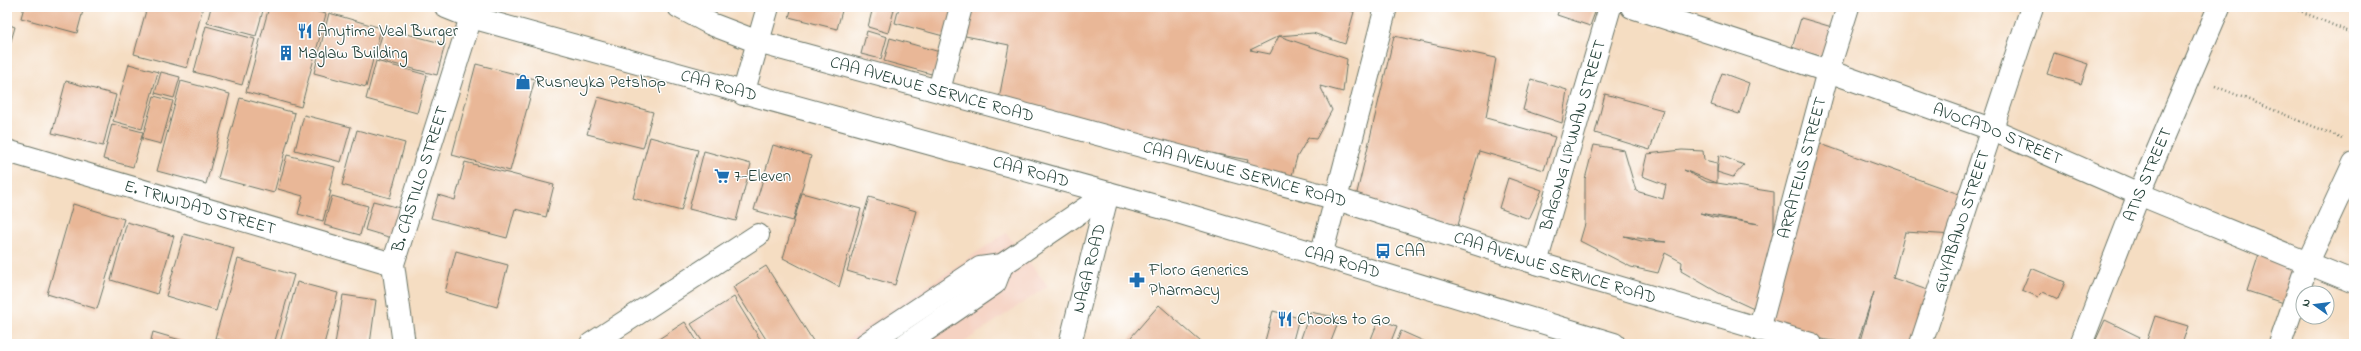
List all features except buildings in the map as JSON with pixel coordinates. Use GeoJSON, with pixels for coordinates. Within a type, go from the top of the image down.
{"type":"FeatureCollection","features":[{"type":"Feature","properties":{"kind":"street","name":"CAA ROAD"},"geometry":{"type":"LineString","coordinates":[[446,7],[471,17],[743,94],[1108,193],[1614,344]]}},
{"type":"Feature","properties":{"kind":"street","name":"CAA AVENUE SERVICE ROAD"},"geometry":{"type":"LineString","coordinates":[[679,7],[711,24],[758,42],[1337,199],[1536,263],[1759,330],[1811,344]]}},
{"type":"Feature","properties":{"kind":"street"},"geometry":{"type":"LineString","coordinates":[[743,94],[768,7]]}},
{"type":"Feature","properties":{"kind":"street"},"geometry":{"type":"LineString","coordinates":[[939,90],[961,7]]}},
{"type":"Feature","properties":{"kind":"street"},"geometry":{"type":"LineString","coordinates":[[1321,256],[1386,7]]}},
{"type":"Feature","properties":{"kind":"street","name":"BAGONG LIPUNAN STREET"},"geometry":{"type":"LineString","coordinates":[[1536,263],[1610,7]]}},
{"type":"Feature","properties":{"kind":"street","name":"AVOCADO STREET"},"geometry":{"type":"LineString","coordinates":[[1632,7],[1828,71],[1991,129],[2138,194],[2354,282]]}},
{"type":"Feature","properties":{"kind":"street","name":"ARRATELIS STREET"},"geometry":{"type":"LineString","coordinates":[[1759,330],[1828,71],[1848,7]]}},
{"type":"Feature","properties":{"kind":"street","name":"GUYABANO STREET"},"geometry":{"type":"LineString","coordinates":[[1920,344],[2032,7]]}},
{"type":"Feature","properties":{"kind":"street","name":"ATIS STREET"},"geometry":{"type":"LineString","coordinates":[[2081,344],[2138,194],[2220,7]]}},
{"type":"Feature","properties":{"kind":"street","name":"B. CASTILLO STREET"},"geometry":{"type":"LineString","coordinates":[[404,344],[393,264],[471,17]]}},
{"type":"Feature","properties":{"kind":"street","name":"E. TRINIDAD STREET"},"geometry":{"type":"LineString","coordinates":[[7,151],[393,264]]}},
{"type":"Feature","properties":{"kind":"street"},"geometry":{"type":"LineString","coordinates":[[2280,344],[2308,262],[2354,163]]}},
{"type":"Feature","properties":{"kind":"street"},"geometry":{"type":"LineString","coordinates":[[866,344],[980,268],[1002,265],[1108,193]]}},
{"type":"Feature","properties":{"kind":"street","name":"NAGA ROAD"},"geometry":{"type":"LineString","coordinates":[[1070,344],[1108,193]]}},
{"type":"Feature","properties":{"kind":"street"},"geometry":{"type":"LineString","coordinates":[[591,344],[758,235]]}},
{"type":"Feature","properties":{"kind":"street"},"geometry":{"type":"LineString","coordinates":[[906,344],[995,284],[1002,265]]}},
{"type":"Feature","properties":{"kind":"path"},"geometry":{"type":"LineString","coordinates":[[2291,7],[2354,34]]}},
{"type":"Feature","properties":{"kind":"path"},"geometry":{"type":"LineString","coordinates":[[2189,75],[2347,140]]}},
{"type":"Feature","properties":{"kind":"shaded area"},"geometry":{"type":"Polygon","coordinates":[[[1006,233],[1048,286],[961,344],[840,344],[1006,233]]]}},
{"type":"Feature","properties":{"kind":"place","name":"Anytime Veal Burger"},"geometry":{"type":"Point","coordinates":[305,31]}},
{"type":"Feature","properties":{"kind":"place","name":"Maglaw Building"},"geometry":{"type":"Point","coordinates":[286,53]}},
{"type":"Feature","properties":{"kind":"place","name":"Rusneyka Petshop"},"geometry":{"type":"Point","coordinates":[523,82]}},
{"type":"Feature","properties":{"kind":"place","name":"7-Eleven"},"geometry":{"type":"Point","coordinates":[722,176]}},
{"type":"Feature","properties":{"kind":"place","name":"CAA"},"geometry":{"type":"Point","coordinates":[1383,251]}},
{"type":"Feature","properties":{"kind":"place","name":"Floro Generics Pharmacy"},"geometry":{"type":"Point","coordinates":[1137,280]}},
{"type":"Feature","properties":{"kind":"place","name":"Chooks to Go"},"geometry":{"type":"Point","coordinates":[1285,319]}}]}
